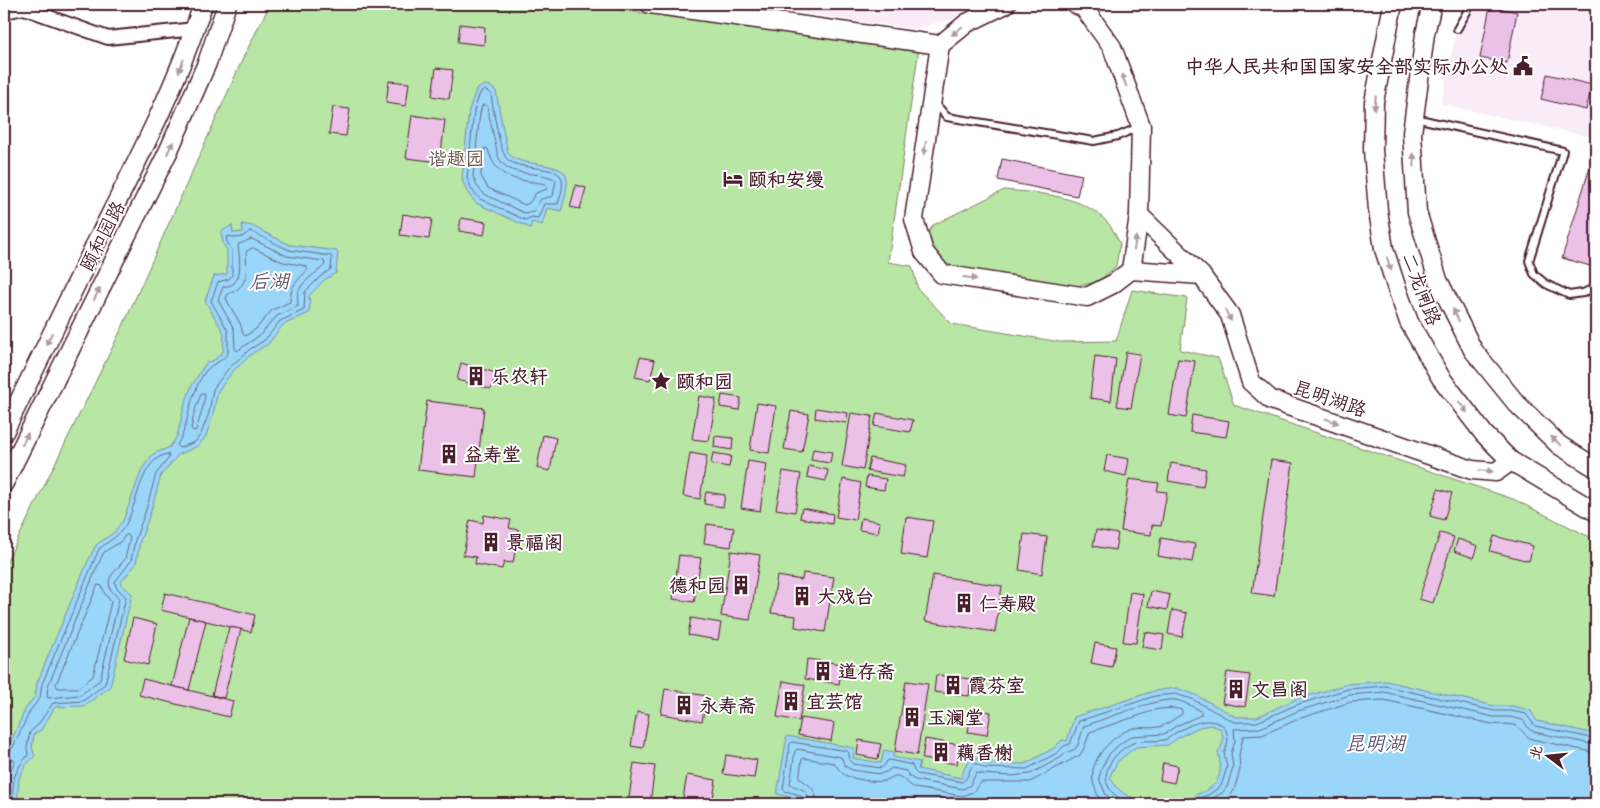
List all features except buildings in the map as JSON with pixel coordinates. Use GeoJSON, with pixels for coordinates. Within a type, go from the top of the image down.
{"type":"FeatureCollection","features":[{"type":"Feature","properties":{"kind":"main road","name":"颐和园路"},"geometry":{"type":"LineString","coordinates":[[4,432],[148,140],[174,83],[203,4]]}},
{"type":"Feature","properties":{"kind":"main road","name":"颐和园路"},"geometry":{"type":"LineString","coordinates":[[4,483],[11,461],[169,150],[207,63],[227,4]]}},
{"type":"Feature","properties":{"kind":"main road"},"geometry":{"type":"LineString","coordinates":[[650,4],[940,45]]}},
{"type":"Feature","properties":{"kind":"main road"},"geometry":{"type":"LineString","coordinates":[[1006,4],[967,23],[940,45],[914,219],[924,252],[942,274],[1087,297],[1113,284],[1131,270],[1201,275]]}},
{"type":"Feature","properties":{"kind":"main road","name":"二龙闸路"},"geometry":{"type":"LineString","coordinates":[[1393,4],[1374,102],[1372,150],[1384,249],[1409,322],[1441,378],[1484,434],[1512,461],[1596,512]]}},
{"type":"Feature","properties":{"kind":"main road","name":"二龙闸路"},"geometry":{"type":"LineString","coordinates":[[1432,4],[1425,34],[1412,133],[1417,212],[1438,280],[1473,350],[1516,403],[1559,445],[1596,468]]}},
{"type":"Feature","properties":{"kind":"main road"},"geometry":{"type":"LineString","coordinates":[[1081,5],[1112,47],[1141,126],[1139,215],[1131,270]]}},
{"type":"Feature","properties":{"kind":"main road","name":"昆明湖路"},"geometry":{"type":"LineString","coordinates":[[1139,215],[1201,275],[1230,315],[1251,382],[1271,400],[1472,470],[1496,472],[1512,461]]}},
{"type":"Feature","properties":{"kind":"street"},"geometry":{"type":"LineString","coordinates":[[4,12],[24,8],[108,38],[195,29]]}},
{"type":"Feature","properties":{"kind":"lane"},"geometry":{"type":"LineString","coordinates":[[1457,28],[1468,10],[1467,4]]}},
{"type":"Feature","properties":{"kind":"lane"},"geometry":{"type":"LineString","coordinates":[[932,100],[947,116],[1094,140],[1118,136],[1141,126]]}},
{"type":"Feature","properties":{"kind":"lane"},"geometry":{"type":"LineString","coordinates":[[1414,117],[1563,151],[1529,261],[1534,274],[1546,284],[1569,295],[1583,293],[1596,287]]}},
{"type":"Feature","properties":{"kind":"shaded area"},"geometry":{"type":"Polygon","coordinates":[[[736,4],[977,4],[959,17],[914,29],[736,4]]]}},
{"type":"Feature","properties":{"kind":"shaded area","name":"中华人民共和国国家安全部实际办公处"},"geometry":{"type":"Polygon","coordinates":[[[1462,4],[1596,4],[1596,138],[1441,104],[1462,4]]]}},
{"type":"Feature","properties":{"kind":"green space","name":"颐和园"},"geometry":{"type":"Polygon","coordinates":[[[270,4],[574,4],[919,48],[888,262],[912,266],[918,289],[952,324],[1060,342],[1116,341],[1132,290],[1187,298],[1180,350],[1218,358],[1234,405],[1513,499],[1596,540],[1596,804],[4,804],[4,567],[122,328],[244,56],[270,4]]]}},
{"type":"Feature","properties":{"kind":"green space"},"geometry":{"type":"Polygon","coordinates":[[[1004,190],[1060,197],[1086,206],[1098,214],[1110,225],[1120,243],[1116,266],[1098,282],[1076,286],[950,267],[937,255],[926,236],[933,225],[1004,190]]]}},
{"type":"Feature","properties":{"kind":"water"},"geometry":{"type":"Polygon","coordinates":[[[484,85],[490,86],[496,91],[509,154],[519,160],[559,169],[567,178],[561,211],[547,208],[542,225],[532,222],[530,228],[476,203],[467,192],[462,179],[469,110],[476,90],[484,85]]]}},
{"type":"Feature","properties":{"kind":"water","name":"后湖"},"geometry":{"type":"Polygon","coordinates":[[[242,224],[252,226],[290,245],[338,251],[336,273],[324,280],[309,296],[309,313],[283,325],[268,344],[253,353],[232,372],[218,391],[206,436],[198,446],[178,455],[161,475],[140,542],[136,564],[120,583],[132,594],[110,687],[84,706],[55,707],[41,730],[34,734],[32,748],[35,756],[26,765],[19,778],[17,804],[4,804],[4,752],[26,708],[35,696],[37,683],[87,563],[96,545],[113,533],[123,521],[142,469],[153,454],[170,447],[177,436],[191,387],[200,372],[206,363],[214,360],[223,352],[224,333],[205,301],[214,276],[227,274],[227,250],[223,244],[221,232],[232,225],[233,233],[243,232],[242,224]]]}},
{"type":"Feature","properties":{"kind":"water","name":"昆明湖"},"geometry":{"type":"Polygon","coordinates":[[[1386,681],[1495,706],[1512,706],[1530,710],[1537,721],[1596,734],[1596,804],[797,804],[798,799],[777,794],[787,736],[855,748],[853,758],[881,763],[884,750],[894,752],[893,757],[920,762],[918,769],[961,778],[970,760],[978,758],[984,763],[1025,764],[1054,748],[1062,740],[1067,741],[1074,717],[1154,691],[1176,688],[1194,694],[1236,717],[1257,717],[1294,700],[1348,684],[1386,681]],[[1211,725],[1199,727],[1168,745],[1136,747],[1118,761],[1110,776],[1124,794],[1134,798],[1156,802],[1192,800],[1196,795],[1211,788],[1218,779],[1220,764],[1218,752],[1223,741],[1221,729],[1211,725]]]}},
{"type":"Feature","properties":{"kind":"place","name":"中华人民共和国国家安全部实际办公处"},"geometry":{"type":"Point","coordinates":[1523,66]}},
{"type":"Feature","properties":{"kind":"place","name":"颐和安缦"},"geometry":{"type":"Point","coordinates":[733,179]}},
{"type":"Feature","properties":{"kind":"place","name":"乐农轩"},"geometry":{"type":"Point","coordinates":[476,376]}},
{"type":"Feature","properties":{"kind":"place","name":"颐和园"},"geometry":{"type":"Point","coordinates":[661,381]}},
{"type":"Feature","properties":{"kind":"place","name":"益寿堂"},"geometry":{"type":"Point","coordinates":[449,454]}},
{"type":"Feature","properties":{"kind":"place","name":"景福阁"},"geometry":{"type":"Point","coordinates":[491,542]}},
{"type":"Feature","properties":{"kind":"place","name":"德和园"},"geometry":{"type":"Point","coordinates":[741,585]}},
{"type":"Feature","properties":{"kind":"place","name":"大戏台"},"geometry":{"type":"Point","coordinates":[802,596]}},
{"type":"Feature","properties":{"kind":"place","name":"仁寿殿"},"geometry":{"type":"Point","coordinates":[964,603]}},
{"type":"Feature","properties":{"kind":"place","name":"道存斋"},"geometry":{"type":"Point","coordinates":[823,671]}},
{"type":"Feature","properties":{"kind":"place","name":"霞芬室"},"geometry":{"type":"Point","coordinates":[953,685]}},
{"type":"Feature","properties":{"kind":"place","name":"文昌阁"},"geometry":{"type":"Point","coordinates":[1236,689]}},
{"type":"Feature","properties":{"kind":"place","name":"宜芸馆"},"geometry":{"type":"Point","coordinates":[791,701]}},
{"type":"Feature","properties":{"kind":"place","name":"永寿斋"},"geometry":{"type":"Point","coordinates":[684,705]}},
{"type":"Feature","properties":{"kind":"place","name":"玉澜堂"},"geometry":{"type":"Point","coordinates":[912,717]}},
{"type":"Feature","properties":{"kind":"place","name":"藕香榭"},"geometry":{"type":"Point","coordinates":[941,752]}},
{"type":"Feature","properties":{"kind":"park label","name":"谐趣园"},"geometry":{"type":"Point","coordinates":[456,158]}}]}
